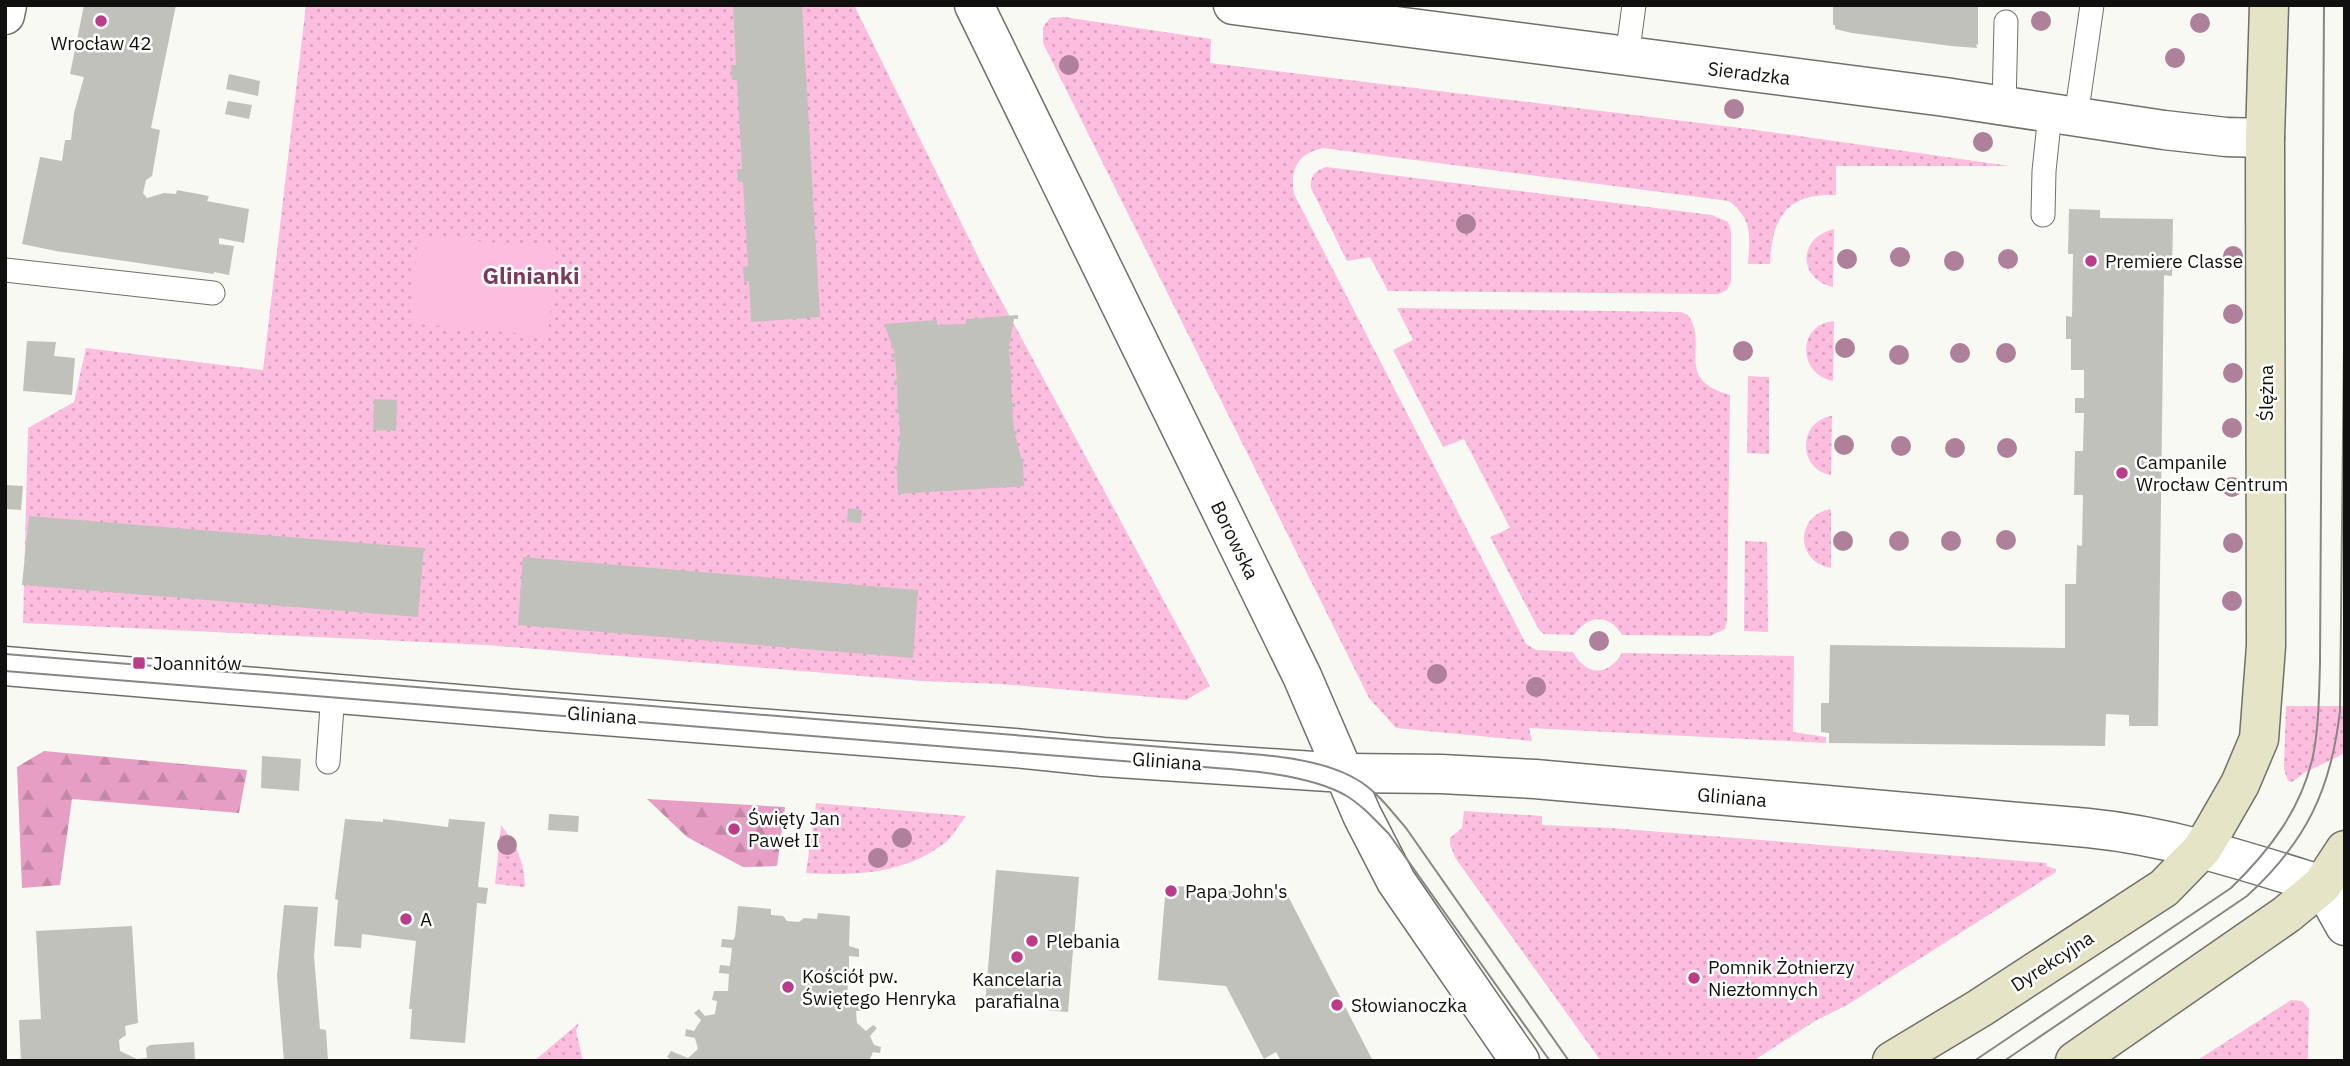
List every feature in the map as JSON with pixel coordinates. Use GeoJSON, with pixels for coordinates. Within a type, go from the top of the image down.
{"type":"FeatureCollection","features":[{"type":"Feature","properties":{"kind":"main road","name":"Ślężna"},"geometry":{"type":"LineString","coordinates":[[2202,849],[2240,784],[2259,739],[2266,646],[2265,138],[2269,5]]}},
{"type":"Feature","properties":{"kind":"main road","name":"Dyrekcyjna"},"geometry":{"type":"LineString","coordinates":[[1892,1061],[1980,1008],[2164,888],[2202,849]]}},
{"type":"Feature","properties":{"kind":"main road"},"geometry":{"type":"LineString","coordinates":[[2076,1061],[2256,938],[2322,885],[2345,850]]}},
{"type":"Feature","properties":{"kind":"street"},"geometry":{"type":"LineString","coordinates":[[5,15],[7,5]]}},
{"type":"Feature","properties":{"kind":"street","name":"Borowska"},"geometry":{"type":"LineString","coordinates":[[974,5],[1303,676],[1344,773],[1396,881],[1520,1061]]}},
{"type":"Feature","properties":{"kind":"street","name":"Sieradzka"},"geometry":{"type":"LineString","coordinates":[[1233,5],[2004,106],[2164,131],[2265,138]]}},
{"type":"Feature","properties":{"kind":"street","name":"Gliniana"},"geometry":{"type":"LineString","coordinates":[[5,666],[1102,757],[1344,773],[1535,779],[2102,829],[2149,836],[2202,849],[2322,885]]}},
{"type":"Feature","properties":{"kind":"street"},"geometry":{"type":"LineString","coordinates":[[2322,885],[2345,926]]}},
{"type":"Feature","properties":{"kind":"lane"},"geometry":{"type":"LineString","coordinates":[[1627,57],[1634,5]]}},
{"type":"Feature","properties":{"kind":"lane"},"geometry":{"type":"LineString","coordinates":[[2043,215],[2044,171],[2063,116],[2092,5]]}},
{"type":"Feature","properties":{"kind":"lane"},"geometry":{"type":"LineString","coordinates":[[2004,106],[2006,23]]}},
{"type":"Feature","properties":{"kind":"lane"},"geometry":{"type":"LineString","coordinates":[[5,270],[213,293]]}},
{"type":"Feature","properties":{"kind":"lane"},"geometry":{"type":"LineString","coordinates":[[328,762],[333,694]]}},
{"type":"Feature","properties":{"kind":"shaded area"},"geometry":{"type":"Polygon","coordinates":[[[306,5],[854,5],[983,267],[1210,686],[1186,700],[486,645],[23,623],[28,428],[74,402],[86,348],[263,370],[306,5]]]}},
{"type":"Feature","properties":{"kind":"shaded area"},"geometry":{"type":"Polygon","coordinates":[[[1064,17],[1211,39],[1210,63],[1749,129],[2010,166],[1836,166],[1836,195],[1804,199],[1793,204],[1778,222],[1770,264],[1748,264],[1746,222],[1729,201],[1323,148],[1307,154],[1295,170],[1294,194],[1526,644],[1536,650],[1573,652],[1584,666],[1597,670],[1610,666],[1622,653],[1794,656],[1793,732],[1826,737],[1826,743],[1529,728],[1532,741],[1396,728],[1369,698],[1043,43],[1043,27],[1050,18],[1064,17]]]}},
{"type":"Feature","properties":{"kind":"shaded area"},"geometry":{"type":"Polygon","coordinates":[[[1326,167],[1712,215],[1728,222],[1731,230],[1731,282],[1727,290],[1718,294],[1388,291],[1370,257],[1347,261],[1311,188],[1314,174],[1326,167]]]}},
{"type":"Feature","properties":{"kind":"shaded area"},"geometry":{"type":"Polygon","coordinates":[[[1834,229],[1833,287],[1821,283],[1813,276],[1806,258],[1814,240],[1822,233],[1834,229]]]}},
{"type":"Feature","properties":{"kind":"shaded area"},"geometry":{"type":"Polygon","coordinates":[[[418,236],[556,248],[548,336],[410,323],[418,236]]]}},
{"type":"Feature","properties":{"kind":"shaded area"},"geometry":{"type":"Polygon","coordinates":[[[1397,308],[1681,312],[1688,315],[1696,338],[1697,371],[1702,380],[1712,388],[1730,395],[1725,629],[1710,636],[1622,635],[1611,623],[1598,619],[1586,623],[1574,635],[1544,634],[1539,630],[1490,537],[1510,528],[1464,439],[1443,447],[1393,350],[1413,340],[1397,308]]]}},
{"type":"Feature","properties":{"kind":"shaded area"},"geometry":{"type":"Polygon","coordinates":[[[1834,321],[1833,381],[1821,377],[1813,369],[1806,349],[1813,331],[1822,324],[1834,321]]]}},
{"type":"Feature","properties":{"kind":"shaded area"},"geometry":{"type":"Polygon","coordinates":[[[1748,376],[1769,377],[1769,454],[1747,453],[1748,376]]]}},
{"type":"Feature","properties":{"kind":"shaded area"},"geometry":{"type":"Polygon","coordinates":[[[1832,416],[1831,475],[1812,464],[1806,445],[1813,426],[1821,419],[1832,416]]]}},
{"type":"Feature","properties":{"kind":"shaded area"},"geometry":{"type":"Polygon","coordinates":[[[1831,509],[1831,568],[1819,564],[1811,557],[1804,538],[1811,520],[1819,513],[1831,509]]]}},
{"type":"Feature","properties":{"kind":"shaded area"},"geometry":{"type":"Polygon","coordinates":[[[1745,541],[1767,542],[1768,632],[1744,631],[1745,541]]]}},
{"type":"Feature","properties":{"kind":"shaded area"},"geometry":{"type":"Polygon","coordinates":[[[2286,706],[2345,706],[2345,753],[2304,773],[2292,782],[2288,781],[2284,769],[2286,706]]]}},
{"type":"Feature","properties":{"kind":"shaded area"},"geometry":{"type":"Polygon","coordinates":[[[816,803],[966,816],[945,842],[911,862],[859,873],[806,873],[816,803]]]}},
{"type":"Feature","properties":{"kind":"shaded area"},"geometry":{"type":"Polygon","coordinates":[[[1464,811],[1542,816],[1542,825],[1611,828],[2047,863],[2046,866],[2056,869],[2056,872],[1847,1005],[1815,1021],[1753,1061],[1601,1061],[1456,859],[1450,838],[1462,828],[1464,811]]]}},
{"type":"Feature","properties":{"kind":"shaded area"},"geometry":{"type":"Polygon","coordinates":[[[501,825],[519,854],[525,887],[495,884],[501,825]]]}},
{"type":"Feature","properties":{"kind":"shaded area"},"geometry":{"type":"Polygon","coordinates":[[[2291,1000],[2302,1001],[2309,1009],[2308,1061],[2196,1061],[2291,1000]]]}},
{"type":"Feature","properties":{"kind":"shaded area"},"geometry":{"type":"Polygon","coordinates":[[[579,1023],[576,1031],[583,1061],[534,1061],[579,1023]]]}},
{"type":"Feature","properties":{"kind":"green space"},"geometry":{"type":"Polygon","coordinates":[[[44,751],[247,770],[239,813],[72,799],[60,885],[22,888],[17,767],[44,751]]]}},
{"type":"Feature","properties":{"kind":"green space"},"geometry":{"type":"Polygon","coordinates":[[[647,799],[785,807],[777,866],[743,867],[687,837],[647,799]]]}},
{"type":"Feature","properties":{"kind":"building"},"geometry":{"type":"Polygon","coordinates":[[[84,5],[176,5],[151,128],[160,130],[152,176],[146,180],[143,193],[147,198],[164,193],[176,194],[177,190],[209,196],[207,201],[249,209],[244,243],[219,238],[219,244],[234,246],[229,275],[22,244],[40,157],[62,161],[65,140],[71,140],[74,113],[84,77],[70,74],[84,5]]]}},
{"type":"Feature","properties":{"kind":"building"},"geometry":{"type":"Polygon","coordinates":[[[733,5],[802,5],[820,317],[751,322],[749,281],[744,282],[743,267],[748,266],[743,182],[738,182],[737,169],[742,169],[737,80],[732,80],[731,65],[736,65],[733,5]]]}},
{"type":"Feature","properties":{"kind":"building"},"geometry":{"type":"Polygon","coordinates":[[[1833,5],[1978,5],[1978,45],[1976,44],[1977,48],[1951,46],[1835,29],[1833,5]]]}},
{"type":"Feature","properties":{"kind":"building"},"geometry":{"type":"Polygon","coordinates":[[[229,74],[260,81],[258,96],[226,89],[229,74]]]}},
{"type":"Feature","properties":{"kind":"building"},"geometry":{"type":"Polygon","coordinates":[[[228,101],[252,105],[249,119],[225,114],[228,101]]]}},
{"type":"Feature","properties":{"kind":"building","name":"Campanile Wrocław Centrum"},"geometry":{"type":"Polygon","coordinates":[[[2069,209],[2100,210],[2100,218],[2173,219],[2172,276],[2164,275],[2158,726],[2129,726],[2129,715],[2106,714],[2105,746],[1829,743],[1829,733],[1821,732],[1821,703],[1829,703],[1830,645],[2065,648],[2065,584],[2076,584],[2077,545],[2082,546],[2083,495],[2074,495],[2075,451],[2083,451],[2084,413],[2075,413],[2075,398],[2084,398],[2084,370],[2071,370],[2071,339],[2066,339],[2066,316],[2072,317],[2073,254],[2068,254],[2069,209]]]}},
{"type":"Feature","properties":{"kind":"building"},"geometry":{"type":"Polygon","coordinates":[[[1018,315],[1018,319],[1014,319],[1009,346],[1012,346],[1012,349],[1009,349],[1011,374],[1013,373],[1012,403],[1015,403],[1015,407],[1012,407],[1014,431],[1017,431],[1015,435],[1021,458],[1025,460],[1024,486],[898,494],[897,470],[893,467],[897,466],[900,441],[898,442],[897,437],[900,437],[899,413],[896,413],[895,409],[898,409],[897,385],[894,385],[897,380],[895,358],[892,358],[891,354],[895,353],[884,324],[937,320],[937,325],[966,324],[966,319],[1018,315]]]}},
{"type":"Feature","properties":{"kind":"building"},"geometry":{"type":"Polygon","coordinates":[[[27,341],[56,342],[54,356],[75,358],[72,395],[23,391],[27,341]]]}},
{"type":"Feature","properties":{"kind":"building"},"geometry":{"type":"Polygon","coordinates":[[[374,399],[397,400],[396,431],[373,430],[374,399]]]}},
{"type":"Feature","properties":{"kind":"building"},"geometry":{"type":"Polygon","coordinates":[[[5,485],[23,486],[21,510],[5,509],[5,485]]]}},
{"type":"Feature","properties":{"kind":"building"},"geometry":{"type":"Polygon","coordinates":[[[848,508],[862,510],[861,523],[847,522],[848,508]]]}},
{"type":"Feature","properties":{"kind":"building"},"geometry":{"type":"Polygon","coordinates":[[[29,516],[424,548],[418,617],[22,585],[29,516]]]}},
{"type":"Feature","properties":{"kind":"building"},"geometry":{"type":"Polygon","coordinates":[[[523,557],[918,590],[913,658],[518,625],[523,557]]]}},
{"type":"Feature","properties":{"kind":"building"},"geometry":{"type":"Polygon","coordinates":[[[262,756],[301,759],[299,791],[261,788],[262,756]]]}},
{"type":"Feature","properties":{"kind":"building"},"geometry":{"type":"Polygon","coordinates":[[[549,814],[579,816],[578,832],[548,830],[549,814]]]}},
{"type":"Feature","properties":{"kind":"building","name":"A"},"geometry":{"type":"Polygon","coordinates":[[[345,819],[383,822],[383,819],[448,827],[449,819],[485,822],[478,887],[488,888],[486,904],[477,903],[465,1043],[410,1039],[412,1009],[409,1009],[416,941],[362,934],[361,948],[334,946],[338,900],[335,899],[345,819]]]}},
{"type":"Feature","properties":{"kind":"building","name":"Plebania"},"geometry":{"type":"Polygon","coordinates":[[[996,870],[1079,877],[1068,1012],[985,1005],[996,870]]]}},
{"type":"Feature","properties":{"kind":"building"},"geometry":{"type":"Polygon","coordinates":[[[1166,885],[1288,896],[1373,1061],[1281,1061],[1276,1052],[1264,1059],[1226,986],[1158,980],[1166,885]]]}},
{"type":"Feature","properties":{"kind":"building"},"geometry":{"type":"Polygon","coordinates":[[[284,905],[318,907],[314,956],[320,1029],[326,1030],[328,1061],[284,1061],[277,976],[284,905]]]}},
{"type":"Feature","properties":{"kind":"building","name":"Kościół pw. Świętego Henryka"},"geometry":{"type":"Polygon","coordinates":[[[738,906],[771,909],[771,915],[783,916],[787,921],[817,919],[818,913],[850,916],[849,946],[859,949],[859,957],[849,956],[849,974],[857,975],[857,983],[848,983],[847,1001],[861,1003],[861,1011],[856,1011],[857,1023],[866,1031],[873,1025],[877,1028],[870,1036],[874,1045],[881,1047],[880,1053],[873,1052],[869,1061],[673,1061],[667,1057],[671,1051],[688,1058],[698,1049],[695,1038],[685,1036],[686,1029],[694,1031],[701,1020],[694,1013],[699,1009],[705,1016],[715,1014],[717,1001],[712,1000],[714,991],[728,991],[729,974],[719,973],[720,965],[730,966],[732,948],[721,947],[722,939],[733,940],[735,937],[738,906]]]}},
{"type":"Feature","properties":{"kind":"building"},"geometry":{"type":"Polygon","coordinates":[[[132,926],[138,1023],[125,1026],[126,1035],[119,1040],[120,1051],[137,1059],[147,1058],[146,1048],[150,1045],[194,1042],[195,1061],[21,1061],[19,1020],[41,1019],[36,931],[132,926]]]}},
{"type":"Feature","properties":{"kind":"tram line"},"geometry":{"type":"LineString","coordinates":[[1974,1061],[2231,888],[2282,828],[2308,776],[2316,733],[2320,664],[2324,5]]}},
{"type":"Feature","properties":{"kind":"tram line"},"geometry":{"type":"LineString","coordinates":[[2004,1061],[2247,896],[2268,876],[2300,835],[2322,790],[2330,766],[2340,711],[2345,255]]}},
{"type":"Feature","properties":{"kind":"tram line"},"geometry":{"type":"LineString","coordinates":[[5,654],[1254,754],[1323,765],[1343,772],[1368,787],[1406,828],[1569,1061]]}},
{"type":"Feature","properties":{"kind":"tram line"},"geometry":{"type":"LineString","coordinates":[[5,671],[1230,769],[1304,780],[1345,795],[1363,808],[1389,834],[1550,1061]]}},
{"type":"Feature","properties":{"kind":"place","name":"Wrocław 42"},"geometry":{"type":"Point","coordinates":[101,21]}},
{"type":"Feature","properties":{"kind":"place","name":"Premiere Classe"},"geometry":{"type":"Point","coordinates":[2091,261]}},
{"type":"Feature","properties":{"kind":"place","name":"Campanile Wrocław Centrum"},"geometry":{"type":"Point","coordinates":[2122,473]}},
{"type":"Feature","properties":{"kind":"place","name":"Joannitów"},"geometry":{"type":"Point","coordinates":[139,663]}},
{"type":"Feature","properties":{"kind":"place","name":"Święty Jan Paweł II"},"geometry":{"type":"Point","coordinates":[734,829]}},
{"type":"Feature","properties":{"kind":"place","name":"Papa John's"},"geometry":{"type":"Point","coordinates":[1171,891]}},
{"type":"Feature","properties":{"kind":"place","name":"A"},"geometry":{"type":"Point","coordinates":[406,919]}},
{"type":"Feature","properties":{"kind":"place","name":"Plebania"},"geometry":{"type":"Point","coordinates":[1032,941]}},
{"type":"Feature","properties":{"kind":"place","name":"Kancelaria parafialna"},"geometry":{"type":"Point","coordinates":[1017,957]}},
{"type":"Feature","properties":{"kind":"place","name":"Pomnik Żołnierzy Niezłomnych"},"geometry":{"type":"Point","coordinates":[1694,978]}},
{"type":"Feature","properties":{"kind":"place","name":"Kościół pw. Świętego Henryka"},"geometry":{"type":"Point","coordinates":[788,987]}},
{"type":"Feature","properties":{"kind":"place","name":"Słowianoczka"},"geometry":{"type":"Point","coordinates":[1337,1005]}},
{"type":"Feature","properties":{"kind":"district","name":"Glinianki"},"geometry":{"type":"Point","coordinates":[531,275]}}]}
